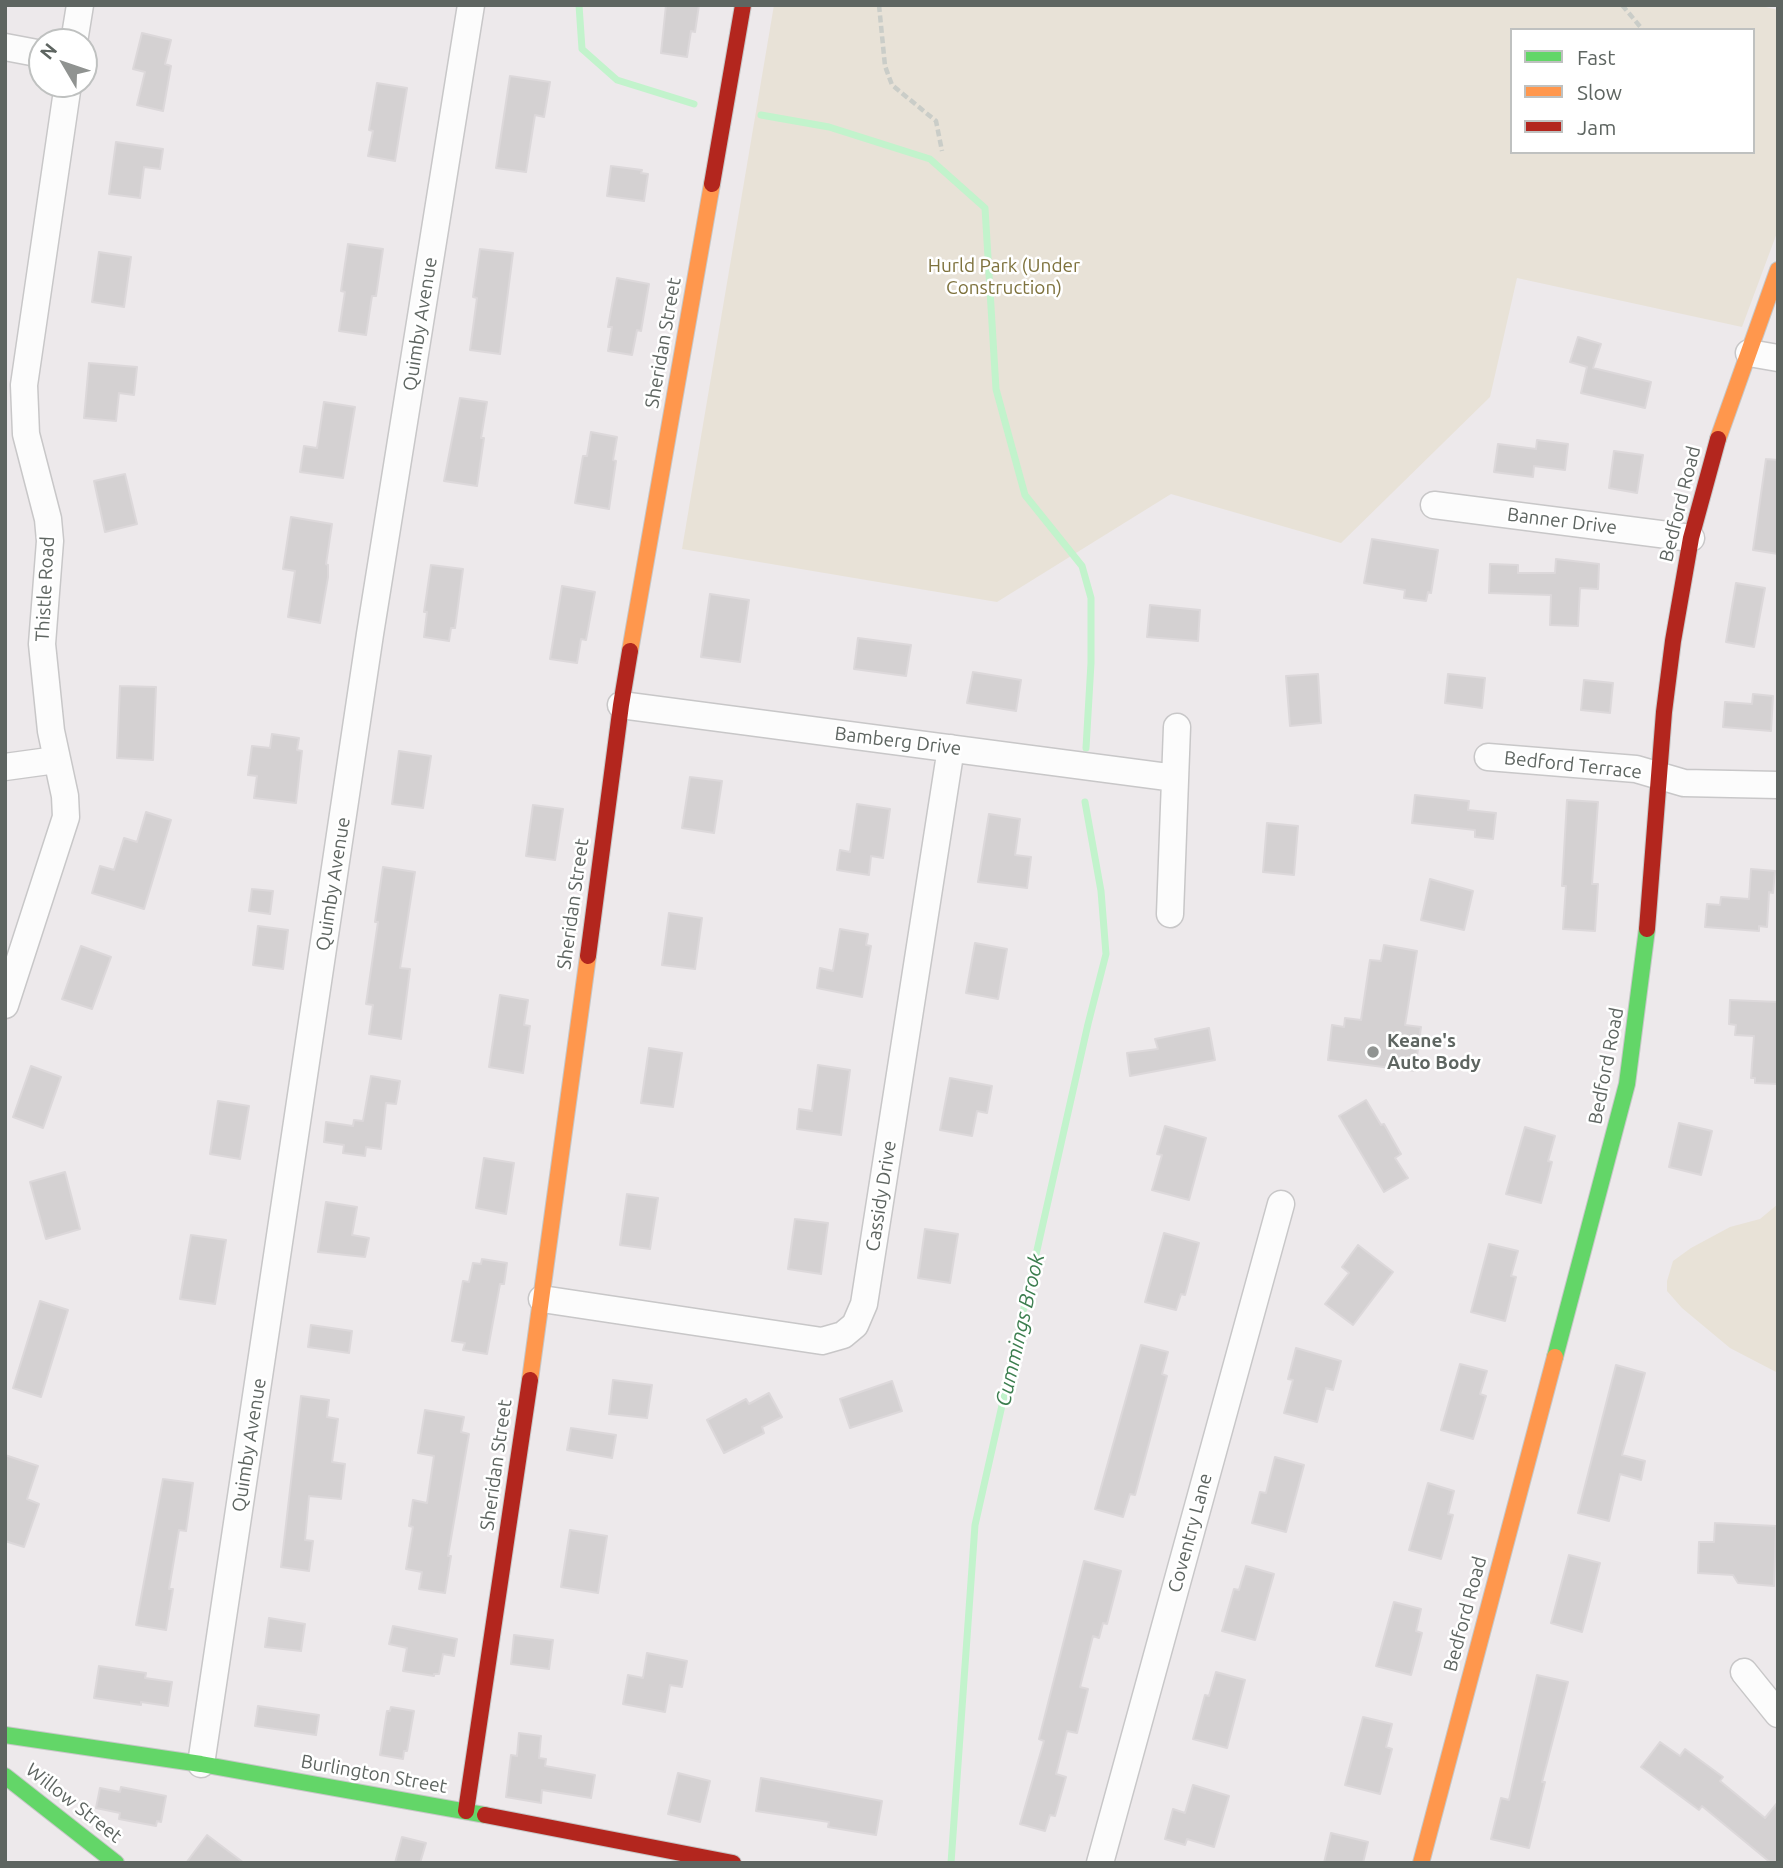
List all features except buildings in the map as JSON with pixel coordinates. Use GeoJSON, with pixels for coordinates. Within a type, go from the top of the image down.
{"type":"FeatureCollection","features":[{"type":"Feature","properties":{"kind":"street"},"geometry":{"type":"LineString","coordinates":[[76,28],[80,5]]}},
{"type":"Feature","properties":{"kind":"street","name":"Quimby Avenue"},"geometry":{"type":"LineString","coordinates":[[201,1764],[370,634],[471,5]]}},
{"type":"Feature","properties":{"kind":"street","name":"Sheridan Street"},"geometry":{"type":"LineString","coordinates":[[466,1811],[542,1299],[621,705],[743,5]]}},
{"type":"Feature","properties":{"kind":"street"},"geometry":{"type":"LineString","coordinates":[[5,47],[28,51]]}},
{"type":"Feature","properties":{"kind":"street","name":"Thistle Road"},"geometry":{"type":"LineString","coordinates":[[5,1005],[66,817],[42,644],[50,541],[47,519],[16,433],[66,98]]}},
{"type":"Feature","properties":{"kind":"street","name":"Bedford Road"},"geometry":{"type":"LineString","coordinates":[[1422,1863],[1627,1084],[1644,963],[1658,775],[1673,641],[1691,538],[1720,434],[1778,270]]}},
{"type":"Feature","properties":{"kind":"street"},"geometry":{"type":"LineString","coordinates":[[1749,353],[1778,358]]}},
{"type":"Feature","properties":{"kind":"street","name":"Banner Drive"},"geometry":{"type":"LineString","coordinates":[[1434,505],[1691,538]]}},
{"type":"Feature","properties":{"kind":"street","name":"Bamberg Drive"},"geometry":{"type":"LineString","coordinates":[[621,705],[1175,778]]}},
{"type":"Feature","properties":{"kind":"street"},"geometry":{"type":"LineString","coordinates":[[1170,914],[1177,727]]}},
{"type":"Feature","properties":{"kind":"street","name":"Cassidy Drive"},"geometry":{"type":"LineString","coordinates":[[542,1299],[821,1341],[843,1335],[855,1325],[864,1304],[951,748]]}},
{"type":"Feature","properties":{"kind":"street","name":"Bedford Terrace"},"geometry":{"type":"LineString","coordinates":[[1488,757],[1636,769],[1684,783],[1778,785]]}},
{"type":"Feature","properties":{"kind":"street"},"geometry":{"type":"LineString","coordinates":[[5,767],[56,760]]}},
{"type":"Feature","properties":{"kind":"street","name":"Coventry Lane"},"geometry":{"type":"LineString","coordinates":[[1100,1863],[1281,1204]]}},
{"type":"Feature","properties":{"kind":"street"},"geometry":{"type":"LineString","coordinates":[[1744,1672],[1778,1714]]}},
{"type":"Feature","properties":{"kind":"street","name":"Burlington Street"},"geometry":{"type":"LineString","coordinates":[[5,1735],[201,1764],[466,1811],[733,1863]]}},
{"type":"Feature","properties":{"kind":"street","name":"Willow Street"},"geometry":{"type":"LineString","coordinates":[[5,1776],[116,1863]]}},
{"type":"Feature","properties":{"kind":"path"},"geometry":{"type":"LineString","coordinates":[[879,5],[885,66],[892,85],[936,121],[942,151]]}},
{"type":"Feature","properties":{"kind":"path"},"geometry":{"type":"LineString","coordinates":[[1622,5],[1641,28]]}},
{"type":"Feature","properties":{"kind":"green space","name":"Hurld Park (Under Construction)"},"geometry":{"type":"Polygon","coordinates":[[[774,5],[1757,5],[1778,10],[1778,230],[1742,327],[1517,278],[1490,397],[1341,543],[1171,494],[997,602],[682,549],[774,5]]]}},
{"type":"Feature","properties":{"kind":"green space"},"geometry":{"type":"Polygon","coordinates":[[[1778,1204],[1778,1373],[1730,1348],[1682,1308],[1667,1291],[1667,1281],[1673,1261],[1691,1248],[1730,1227],[1760,1219],[1778,1204]]]}},
{"type":"Feature","properties":{"kind":"waterway","name":"Cummings Brook"},"geometry":{"type":"LineString","coordinates":[[579,5],[582,49],[617,80],[694,104]]}},
{"type":"Feature","properties":{"kind":"waterway","name":"Cummings Brook"},"geometry":{"type":"LineString","coordinates":[[761,115],[829,127],[930,159],[985,208],[996,389],[1025,495],[1082,566],[1091,598],[1091,663],[1086,748]]}},
{"type":"Feature","properties":{"kind":"waterway","name":"Cummings Brook"},"geometry":{"type":"LineString","coordinates":[[951,1863],[975,1525],[1106,954],[1101,891],[1085,802]]}},
{"type":"Feature","properties":{"kind":"traffic: fast"},"geometry":{"type":"LineString","coordinates":[[1555,1357],[1627,1084],[1647,929]]}},
{"type":"Feature","properties":{"kind":"traffic: fast"},"geometry":{"type":"LineString","coordinates":[[5,1735],[201,1764],[485,1815]]}},
{"type":"Feature","properties":{"kind":"traffic: fast"},"geometry":{"type":"LineString","coordinates":[[5,1776],[116,1863]]}},
{"type":"Feature","properties":{"kind":"traffic: slow"},"geometry":{"type":"LineString","coordinates":[[630,651],[712,184]]}},
{"type":"Feature","properties":{"kind":"traffic: slow"},"geometry":{"type":"LineString","coordinates":[[1718,439],[1778,270]]}},
{"type":"Feature","properties":{"kind":"traffic: slow"},"geometry":{"type":"LineString","coordinates":[[530,1380],[588,956]]}},
{"type":"Feature","properties":{"kind":"traffic: slow"},"geometry":{"type":"LineString","coordinates":[[1421,1863],[1555,1357]]}},
{"type":"Feature","properties":{"kind":"traffic: jam"},"geometry":{"type":"LineString","coordinates":[[712,184],[743,5]]}},
{"type":"Feature","properties":{"kind":"traffic: jam"},"geometry":{"type":"LineString","coordinates":[[1647,929],[1664,712],[1673,641],[1691,538],[1718,439]]}},
{"type":"Feature","properties":{"kind":"traffic: jam"},"geometry":{"type":"LineString","coordinates":[[588,956],[630,651]]}},
{"type":"Feature","properties":{"kind":"traffic: jam"},"geometry":{"type":"LineString","coordinates":[[466,1811],[530,1380]]}},
{"type":"Feature","properties":{"kind":"traffic: jam"},"geometry":{"type":"LineString","coordinates":[[485,1815],[733,1863]]}},
{"type":"Feature","properties":{"kind":"place","name":"Keane's Auto Body"},"geometry":{"type":"Point","coordinates":[1373,1052]}}]}
